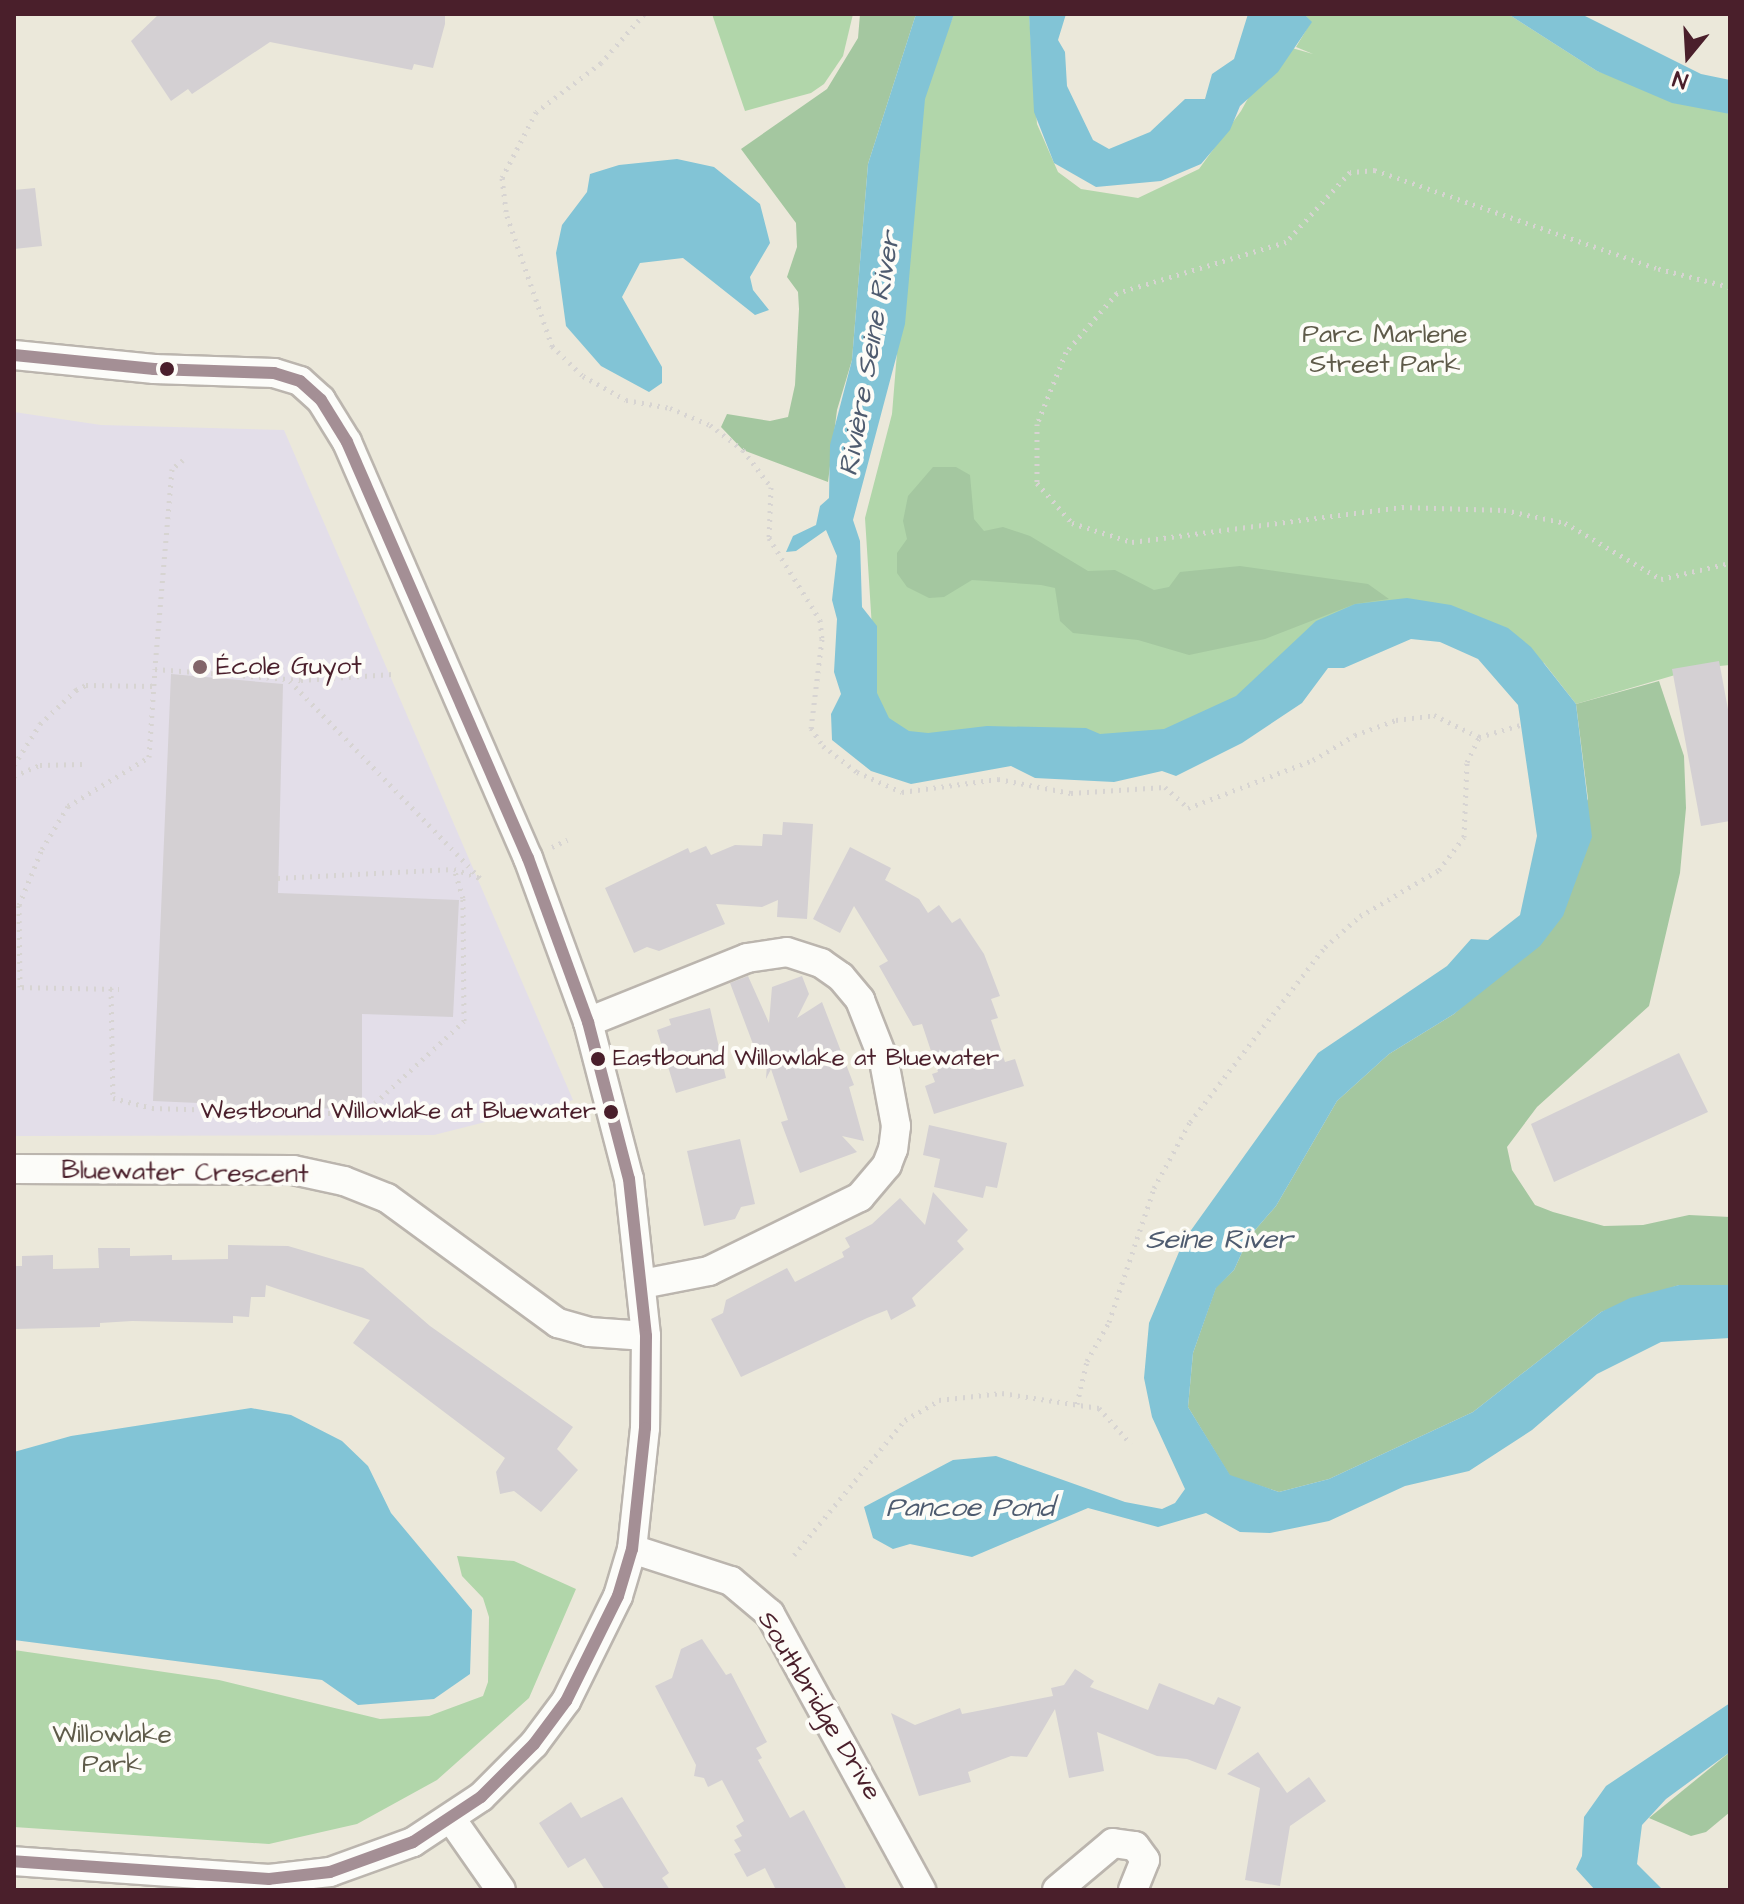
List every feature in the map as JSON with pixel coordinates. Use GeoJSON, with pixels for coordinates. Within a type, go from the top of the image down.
{"type":"FeatureCollection","features":[{"type":"Feature","properties":{"kind":"street"},"geometry":{"type":"LineString","coordinates":[[14,355],[154,369],[274,373],[300,381],[321,400],[347,442],[528,858],[588,1022],[629,1179],[646,1336],[645,1428],[632,1549],[603,1635],[566,1701],[534,1744],[452,1820],[378,1857],[330,1872],[269,1879],[163,1882],[14,1861]]}},
{"type":"Feature","properties":{"kind":"street"},"geometry":{"type":"LineString","coordinates":[[588,1022],[747,958],[787,952],[821,963],[841,977],[860,1000],[884,1061],[896,1126],[893,1149],[887,1165],[860,1197],[709,1271],[642,1284]]}},
{"type":"Feature","properties":{"kind":"street","name":"Bluewater Crescent"},"geometry":{"type":"LineString","coordinates":[[14,1169],[293,1170],[344,1181],[387,1198],[558,1323],[589,1332],[646,1336]]}},
{"type":"Feature","properties":{"kind":"street","name":"Southbridge Drive"},"geometry":{"type":"LineString","coordinates":[[632,1549],[731,1581],[770,1614],[921,1890]]}},
{"type":"Feature","properties":{"kind":"street"},"geometry":{"type":"LineString","coordinates":[[452,1820],[501,1890]]}},
{"type":"Feature","properties":{"kind":"street"},"geometry":{"type":"LineString","coordinates":[[1057,1890],[1113,1843],[1135,1846],[1145,1860],[1133,1890]]}},
{"type":"Feature","properties":{"kind":"path"},"geometry":{"type":"LineString","coordinates":[[644,14],[601,63],[536,112],[502,178],[507,216],[552,346],[583,376],[626,400],[670,408],[710,425],[743,450],[771,487],[769,538],[820,620],[822,639],[811,728],[823,746],[857,772],[902,792],[998,779],[1071,793],[1165,787],[1188,808],[1313,760],[1355,735],[1396,720],[1434,715],[1479,737],[1524,724]]}},
{"type":"Feature","properties":{"kind":"path"},"geometry":{"type":"LineString","coordinates":[[1730,287],[1656,268],[1375,170],[1350,172],[1286,242],[1117,293],[1066,352],[1037,424],[1037,483],[1072,523],[1132,542],[1402,507],[1504,510],[1565,523],[1661,579],[1730,563]]}},
{"type":"Feature","properties":{"kind":"path"},"geometry":{"type":"LineString","coordinates":[[119,989],[17,987],[17,910],[42,849],[68,806],[149,757],[172,469],[183,460]]}},
{"type":"Feature","properties":{"kind":"path"},"geometry":{"type":"LineString","coordinates":[[155,669],[288,679],[393,674]]}},
{"type":"Feature","properties":{"kind":"path"},"geometry":{"type":"LineString","coordinates":[[278,878],[454,869],[480,878],[288,679]]}},
{"type":"Feature","properties":{"kind":"path"},"geometry":{"type":"LineString","coordinates":[[14,765],[40,724],[76,690],[86,685],[154,686]]}},
{"type":"Feature","properties":{"kind":"path"},"geometry":{"type":"LineString","coordinates":[[1077,1404],[1087,1361],[1109,1322],[1154,1188],[1190,1122],[1325,947],[1360,916],[1439,870],[1464,837],[1467,762],[1479,737]]}},
{"type":"Feature","properties":{"kind":"path"},"geometry":{"type":"LineString","coordinates":[[14,776],[40,765],[83,764]]}},
{"type":"Feature","properties":{"kind":"path"},"geometry":{"type":"LineString","coordinates":[[547,849],[567,840]]}},
{"type":"Feature","properties":{"kind":"path"},"geometry":{"type":"LineString","coordinates":[[111,988],[113,1098],[152,1108],[363,1114],[464,1021],[463,898],[454,869]]}},
{"type":"Feature","properties":{"kind":"path"},"geometry":{"type":"LineString","coordinates":[[794,1555],[905,1420],[939,1400],[1002,1393],[1099,1408],[1131,1444]]}},
{"type":"Feature","properties":{"kind":"shaded area","name":"École Guyot"},"geometry":{"type":"Polygon","coordinates":[[[14,412],[101,425],[284,430],[573,1100],[434,1135],[14,1136],[14,412]]]}},
{"type":"Feature","properties":{"kind":"green space"},"geometry":{"type":"Polygon","coordinates":[[[712,14],[853,14],[843,56],[824,84],[811,93],[745,111],[712,14]]]}},
{"type":"Feature","properties":{"kind":"green space"},"geometry":{"type":"Polygon","coordinates":[[[860,14],[916,14],[868,164],[852,360],[837,410],[828,482],[743,450],[721,427],[727,414],[770,421],[788,417],[795,385],[798,292],[787,277],[797,247],[796,223],[741,149],[827,89],[858,38],[860,14]]]}},
{"type":"Feature","properties":{"kind":"green space","name":"Parc Marlene Street Park"},"geometry":{"type":"Polygon","coordinates":[[[954,14],[1029,14],[1037,124],[1058,172],[1081,189],[1138,198],[1199,169],[1241,111],[1278,44],[1313,54],[1296,47],[1311,22],[1304,14],[1508,14],[1597,71],[1730,114],[1730,665],[1699,668],[1576,704],[1544,663],[1391,610],[1200,733],[879,738],[865,518],[892,414],[917,107],[954,14]]]}},
{"type":"Feature","properties":{"kind":"green space"},"geometry":{"type":"Polygon","coordinates":[[[933,467],[956,467],[970,475],[974,519],[984,531],[1003,527],[1030,536],[1088,571],[1115,570],[1154,590],[1169,587],[1180,572],[1240,566],[1368,584],[1389,599],[1355,604],[1265,639],[1189,655],[1138,640],[1073,633],[1060,621],[1055,588],[972,580],[944,597],[929,598],[907,587],[897,573],[897,553],[907,539],[903,521],[908,496],[933,467]]]}},
{"type":"Feature","properties":{"kind":"green space"},"geometry":{"type":"Polygon","coordinates":[[[1659,681],[1684,756],[1686,808],[1680,873],[1649,1006],[1537,1107],[1507,1147],[1512,1170],[1535,1205],[1553,1212],[1604,1226],[1643,1225],[1689,1215],[1730,1217],[1730,1285],[1679,1285],[1601,1312],[1473,1412],[1329,1479],[1279,1492],[1230,1476],[1188,1407],[1193,1353],[1216,1287],[1234,1270],[1249,1237],[1276,1206],[1337,1101],[1389,1054],[1454,1014],[1487,984],[1588,799],[1576,704],[1659,681]]]}},
{"type":"Feature","properties":{"kind":"green space","name":"Willowlake Park"},"geometry":{"type":"Polygon","coordinates":[[[457,1556],[514,1561],[576,1589],[529,1698],[437,1780],[357,1824],[269,1844],[14,1827],[14,1650],[219,1680],[380,1719],[429,1716],[483,1696],[488,1682],[489,1617],[483,1598],[462,1576],[457,1556]]]}},
{"type":"Feature","properties":{"kind":"green space"},"geometry":{"type":"Polygon","coordinates":[[[1730,1752],[1730,1812],[1706,1832],[1691,1836],[1649,1818],[1730,1752]]]}},
{"type":"Feature","properties":{"kind":"water","name":"Seine River"},"geometry":{"type":"Polygon","coordinates":[[[916,14],[954,14],[925,99],[905,324],[853,520],[860,541],[862,607],[877,626],[877,693],[889,718],[909,731],[928,733],[987,726],[1086,728],[1100,734],[1164,729],[1236,696],[1316,621],[1355,604],[1407,598],[1451,605],[1508,628],[1531,647],[1576,704],[1592,837],[1563,916],[1540,946],[1454,1014],[1389,1054],[1337,1101],[1276,1206],[1249,1237],[1234,1270],[1216,1288],[1193,1353],[1188,1407],[1230,1475],[1279,1492],[1329,1479],[1473,1412],[1601,1312],[1630,1298],[1679,1285],[1730,1285],[1730,1338],[1661,1342],[1597,1374],[1532,1430],[1469,1471],[1405,1486],[1329,1521],[1270,1533],[1240,1532],[1206,1513],[1158,1527],[1088,1508],[972,1557],[910,1544],[893,1549],[873,1538],[864,1507],[953,1460],[996,1456],[1125,1502],[1162,1509],[1175,1503],[1185,1489],[1152,1417],[1144,1378],[1149,1323],[1184,1240],[1318,1053],[1447,966],[1471,939],[1488,940],[1520,915],[1537,836],[1518,705],[1478,659],[1440,642],[1411,639],[1344,668],[1328,668],[1302,703],[1242,743],[1176,776],[1162,771],[1114,782],[1035,778],[1011,766],[911,784],[871,771],[832,740],[831,714],[841,694],[834,672],[837,619],[832,600],[837,556],[826,530],[796,551],[786,552],[793,536],[816,525],[820,506],[829,498],[830,445],[852,360],[868,164],[916,14]]]}},
{"type":"Feature","properties":{"kind":"water"},"geometry":{"type":"Polygon","coordinates":[[[1029,14],[1066,14],[1058,40],[1065,52],[1067,86],[1093,140],[1109,149],[1150,132],[1185,99],[1205,99],[1212,74],[1234,59],[1248,14],[1304,14],[1312,22],[1278,72],[1240,106],[1230,130],[1201,164],[1161,181],[1096,187],[1054,163],[1034,112],[1029,14]]]}},
{"type":"Feature","properties":{"kind":"water"},"geometry":{"type":"Polygon","coordinates":[[[1508,14],[1581,14],[1701,74],[1730,80],[1730,114],[1672,103],[1597,71],[1508,14]]]}},
{"type":"Feature","properties":{"kind":"water"},"geometry":{"type":"Polygon","coordinates":[[[677,159],[714,167],[760,204],[770,243],[750,277],[753,290],[769,310],[755,315],[683,258],[640,263],[622,297],[662,367],[662,383],[649,392],[601,366],[566,326],[556,253],[562,225],[587,192],[590,174],[619,165],[677,159]]]}},
{"type":"Feature","properties":{"kind":"water"},"geometry":{"type":"Polygon","coordinates":[[[251,1408],[291,1415],[342,1441],[368,1466],[391,1513],[472,1610],[470,1674],[434,1699],[358,1705],[322,1680],[14,1640],[14,1452],[71,1436],[251,1408]]]}},
{"type":"Feature","properties":{"kind":"water"},"geometry":{"type":"Polygon","coordinates":[[[1730,1703],[1730,1752],[1666,1799],[1642,1825],[1637,1864],[1663,1890],[1595,1890],[1576,1869],[1582,1856],[1584,1817],[1606,1786],[1730,1703]]]}},
{"type":"Feature","properties":{"kind":"building"},"geometry":{"type":"Polygon","coordinates":[[[159,14],[445,14],[445,24],[433,68],[414,64],[412,70],[270,42],[192,94],[188,89],[171,101],[131,41],[159,14]]]}},
{"type":"Feature","properties":{"kind":"building"},"geometry":{"type":"Polygon","coordinates":[[[35,188],[42,246],[14,249],[14,190],[35,188]]]}},
{"type":"Feature","properties":{"kind":"building"},"geometry":{"type":"Polygon","coordinates":[[[1719,661],[1730,720],[1730,821],[1701,826],[1672,669],[1719,661]]]}},
{"type":"Feature","properties":{"kind":"building","name":"École Guyot"},"geometry":{"type":"Polygon","coordinates":[[[171,674],[283,684],[278,893],[459,900],[453,1017],[362,1014],[362,1110],[153,1101],[171,674]]]}},
{"type":"Feature","properties":{"kind":"building"},"geometry":{"type":"Polygon","coordinates":[[[783,822],[813,824],[807,919],[777,917],[778,900],[762,907],[716,904],[725,924],[659,951],[647,947],[634,953],[605,888],[688,848],[690,853],[706,846],[711,855],[735,845],[762,846],[763,834],[782,835],[783,822]]]}},
{"type":"Feature","properties":{"kind":"building"},"geometry":{"type":"Polygon","coordinates":[[[850,847],[891,868],[885,880],[919,899],[928,913],[939,905],[952,923],[960,918],[984,954],[1000,996],[991,999],[998,1018],[991,1020],[1005,1062],[1015,1059],[1024,1086],[934,1114],[925,1086],[935,1082],[932,1074],[938,1072],[922,1024],[913,1026],[879,966],[888,961],[854,906],[840,933],[813,919],[850,847]]]}},
{"type":"Feature","properties":{"kind":"building"},"geometry":{"type":"Polygon","coordinates":[[[748,976],[769,1023],[772,987],[802,976],[809,994],[797,1018],[822,1002],[854,1085],[849,1087],[864,1141],[842,1136],[857,1152],[800,1173],[781,1122],[788,1120],[771,1069],[766,1079],[768,1048],[756,1052],[730,983],[748,976]]]}},
{"type":"Feature","properties":{"kind":"building"},"geometry":{"type":"Polygon","coordinates":[[[710,1008],[726,1078],[676,1093],[657,1030],[671,1025],[669,1019],[710,1008]]]}},
{"type":"Feature","properties":{"kind":"building"},"geometry":{"type":"Polygon","coordinates":[[[1679,1053],[1708,1112],[1554,1182],[1531,1124],[1679,1053]]]}},
{"type":"Feature","properties":{"kind":"building"},"geometry":{"type":"Polygon","coordinates":[[[929,1125],[1007,1143],[997,1188],[986,1186],[983,1198],[934,1187],[940,1159],[923,1155],[929,1125]]]}},
{"type":"Feature","properties":{"kind":"building"},"geometry":{"type":"Polygon","coordinates":[[[740,1139],[755,1204],[741,1207],[735,1219],[704,1226],[687,1151],[740,1139]]]}},
{"type":"Feature","properties":{"kind":"building"},"geometry":{"type":"Polygon","coordinates":[[[933,1192],[968,1230],[957,1241],[964,1249],[912,1298],[916,1306],[891,1320],[887,1310],[867,1318],[741,1377],[711,1319],[723,1313],[726,1300],[787,1268],[795,1282],[844,1257],[842,1252],[850,1247],[845,1238],[872,1224],[900,1198],[925,1225],[933,1192]]]}},
{"type":"Feature","properties":{"kind":"building"},"geometry":{"type":"Polygon","coordinates":[[[228,1245],[288,1246],[363,1268],[430,1326],[573,1427],[557,1449],[578,1470],[541,1512],[514,1491],[500,1494],[496,1472],[505,1458],[353,1343],[370,1320],[266,1285],[265,1297],[251,1297],[249,1317],[233,1316],[233,1323],[132,1321],[100,1323],[100,1327],[14,1329],[14,1266],[22,1266],[22,1256],[53,1255],[53,1269],[99,1268],[98,1248],[130,1248],[130,1256],[172,1255],[172,1260],[228,1259],[228,1245]]]}},
{"type":"Feature","properties":{"kind":"building"},"geometry":{"type":"Polygon","coordinates":[[[702,1639],[726,1675],[731,1673],[767,1742],[756,1748],[762,1758],[758,1760],[790,1818],[804,1810],[847,1890],[776,1890],[765,1868],[747,1877],[734,1854],[741,1851],[734,1840],[742,1836],[736,1826],[744,1821],[722,1780],[708,1787],[704,1778],[694,1776],[696,1765],[655,1686],[672,1678],[681,1649],[702,1639]]]}},
{"type":"Feature","properties":{"kind":"building"},"geometry":{"type":"Polygon","coordinates":[[[1075,1669],[1094,1681],[1090,1687],[1148,1710],[1159,1683],[1214,1705],[1218,1697],[1241,1707],[1216,1770],[1187,1759],[1157,1756],[1097,1732],[1104,1771],[1069,1778],[1055,1709],[1027,1757],[1011,1756],[968,1772],[971,1782],[919,1796],[891,1713],[915,1725],[960,1708],[962,1714],[1053,1696],[1051,1688],[1064,1685],[1075,1669]]]}},
{"type":"Feature","properties":{"kind":"building"},"geometry":{"type":"Polygon","coordinates":[[[1258,1752],[1287,1793],[1309,1777],[1326,1801],[1290,1826],[1280,1886],[1245,1880],[1260,1788],[1227,1774],[1258,1752]]]}},
{"type":"Feature","properties":{"kind":"building"},"geometry":{"type":"Polygon","coordinates":[[[622,1797],[669,1873],[662,1878],[670,1890],[605,1890],[585,1858],[568,1868],[539,1823],[571,1802],[581,1818],[622,1797]]]}},
{"type":"Feature","properties":{"kind":"transit line"},"geometry":{"type":"LineString","coordinates":[[14,355],[154,369],[274,373],[300,381],[321,400],[347,442],[528,858],[588,1022],[629,1179],[646,1336],[645,1428],[632,1549],[618,1596],[566,1701],[534,1744],[481,1797],[413,1842],[330,1872],[269,1879],[14,1861]]}},
{"type":"Feature","properties":{"kind":"place","name":"École Guyot"},"geometry":{"type":"Point","coordinates":[200,667]}},
{"type":"Feature","properties":{"kind":"place","name":"Eastbound Willowlake at Bluewater"},"geometry":{"type":"Point","coordinates":[598,1059]}},
{"type":"Feature","properties":{"kind":"place","name":"Westbound Willowlake at Bluewater"},"geometry":{"type":"Point","coordinates":[611,1112]}},
{"type":"Feature","properties":{"kind":"water label","name":"Rivière Seine River"},"geometry":{"type":"Point","coordinates":[870,354]}},
{"type":"Feature","properties":{"kind":"water label","name":"Pancoe Pond"},"geometry":{"type":"Point","coordinates":[970,1508]}}]}
